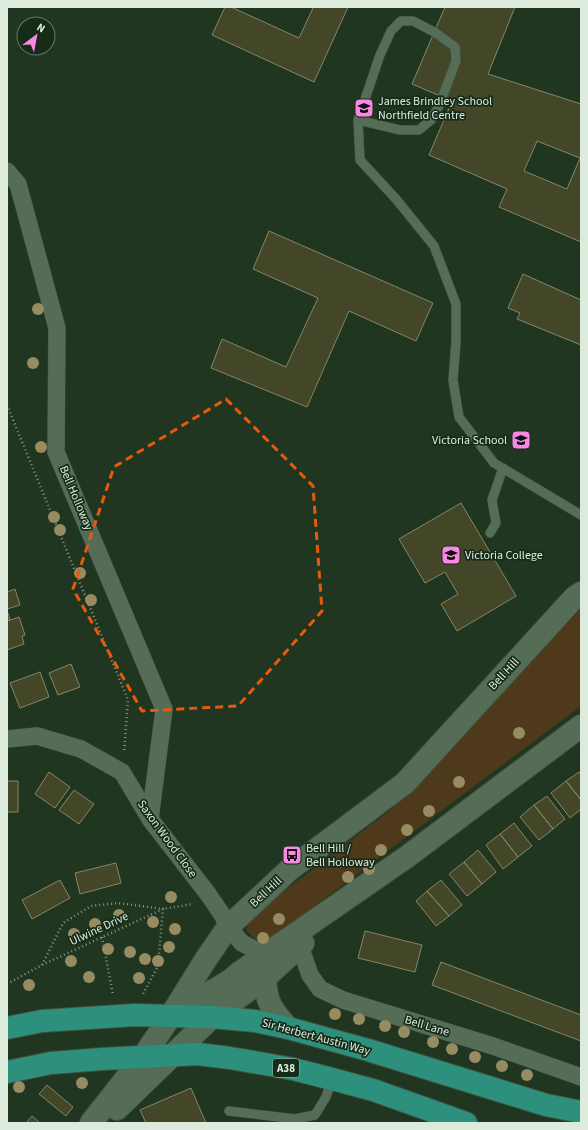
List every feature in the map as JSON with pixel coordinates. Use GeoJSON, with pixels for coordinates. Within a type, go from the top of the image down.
{"type":"FeatureCollection","features":[{"type":"Feature","properties":{"kind":"highway","name":"Sir Herbert Austin Way"},"geometry":{"type":"LineString","coordinates":[[7,1028],[42,1022],[135,1015],[212,1017],[255,1021],[288,1028],[368,1050],[542,1114],[581,1112]]}},
{"type":"Feature","properties":{"kind":"highway","name":"A38"},"geometry":{"type":"LineString","coordinates":[[7,1072],[51,1063],[102,1059],[198,1054],[227,1057],[293,1069],[373,1090],[466,1123]]}},
{"type":"Feature","properties":{"kind":"main road","name":"Bell Hill"},"geometry":{"type":"LineString","coordinates":[[143,1057],[228,927],[289,870],[405,783],[574,598],[581,593]]}},
{"type":"Feature","properties":{"kind":"main road"},"geometry":{"type":"LineString","coordinates":[[170,1017],[231,980],[415,852],[581,726]]}},
{"type":"Feature","properties":{"kind":"main road"},"geometry":{"type":"LineString","coordinates":[[103,1123],[212,1017],[265,978],[361,890]]}},
{"type":"Feature","properties":{"kind":"main road"},"geometry":{"type":"LineString","coordinates":[[265,978],[268,1002],[288,1028]]}},
{"type":"Feature","properties":{"kind":"main road"},"geometry":{"type":"LineString","coordinates":[[91,1123],[143,1057]]}},
{"type":"Feature","properties":{"kind":"street","name":"Bell Holloway"},"geometry":{"type":"LineString","coordinates":[[7,171],[18,184],[57,328],[56,452],[164,709],[150,819]]}},
{"type":"Feature","properties":{"kind":"street","name":"Saxon Wood Close"},"geometry":{"type":"LineString","coordinates":[[7,740],[37,736],[81,749],[122,772],[150,819],[208,894],[223,916],[228,927],[242,943],[265,956]]}},
{"type":"Feature","properties":{"kind":"street","name":"Bell Lane"},"geometry":{"type":"LineString","coordinates":[[300,946],[310,975],[320,989],[344,1000],[493,1046],[581,1077]]}},
{"type":"Feature","properties":{"kind":"lane"},"geometry":{"type":"LineString","coordinates":[[358,120],[400,130],[418,130],[431,120],[439,106],[456,61],[455,47],[436,33],[413,21],[401,21],[391,31],[380,55],[358,120],[360,160],[396,199],[434,246],[456,304],[456,342],[453,380],[459,417],[494,463],[581,515]]}},
{"type":"Feature","properties":{"kind":"lane"},"geometry":{"type":"LineString","coordinates":[[490,533],[496,523],[492,500],[503,468]]}},
{"type":"Feature","properties":{"kind":"lane"},"geometry":{"type":"LineString","coordinates":[[229,1111],[295,1119],[315,1115],[326,1097],[332,1079]]}},
{"type":"Feature","properties":{"kind":"path"},"geometry":{"type":"LineString","coordinates":[[7,405],[128,700],[122,772]]}},
{"type":"Feature","properties":{"kind":"path","name":"Ulwine Drive"},"geometry":{"type":"LineString","coordinates":[[42,965],[63,923],[91,906],[118,903],[163,909],[197,904]]}},
{"type":"Feature","properties":{"kind":"path"},"geometry":{"type":"LineString","coordinates":[[142,997],[158,966],[163,909]]}},
{"type":"Feature","properties":{"kind":"path","name":"Ulwine Drive"},"geometry":{"type":"LineString","coordinates":[[7,984],[42,965],[163,909]]}},
{"type":"Feature","properties":{"kind":"path"},"geometry":{"type":"LineString","coordinates":[[102,937],[114,1002]]}},
{"type":"Feature","properties":{"kind":"highlighted area"},"geometry":{"type":"Polygon","coordinates":[[[226,399],[313,486],[322,611],[238,706],[142,711],[73,589],[114,467],[226,399]]]}},
{"type":"Feature","properties":{"kind":"shaded area"},"geometry":{"type":"Polygon","coordinates":[[[581,609],[581,706],[268,941],[255,939],[247,931],[247,923],[263,907],[393,808],[482,712],[581,609]]]}},
{"type":"Feature","properties":{"kind":"building"},"geometry":{"type":"Polygon","coordinates":[[[225,7],[231,7],[299,38],[313,8],[310,7],[348,7],[314,82],[212,35],[225,7]]]}},
{"type":"Feature","properties":{"kind":"building"},"geometry":{"type":"Polygon","coordinates":[[[445,7],[515,7],[488,74],[581,104],[581,242],[499,207],[507,189],[429,155],[452,101],[412,84],[445,7]],[[537,141],[524,171],[567,189],[580,158],[537,141]]]}},
{"type":"Feature","properties":{"kind":"building"},"geometry":{"type":"Polygon","coordinates":[[[269,231],[433,303],[416,341],[349,311],[307,407],[211,368],[222,339],[286,367],[318,298],[253,269],[269,231]]]}},
{"type":"Feature","properties":{"kind":"building"},"geometry":{"type":"Polygon","coordinates":[[[523,274],[581,300],[581,345],[517,319],[520,313],[508,308],[523,274]]]}},
{"type":"Feature","properties":{"kind":"building","name":"Victoria College"},"geometry":{"type":"Polygon","coordinates":[[[461,503],[516,596],[457,631],[441,604],[458,594],[445,572],[425,583],[399,539],[461,503]]]}},
{"type":"Feature","properties":{"kind":"building"},"geometry":{"type":"Polygon","coordinates":[[[15,589],[20,605],[7,609],[7,592],[15,589]]]}},
{"type":"Feature","properties":{"kind":"building"},"geometry":{"type":"Polygon","coordinates":[[[7,610],[10,620],[7,621],[7,610]]]}},
{"type":"Feature","properties":{"kind":"building"},"geometry":{"type":"Polygon","coordinates":[[[19,617],[25,635],[22,636],[24,644],[7,650],[7,621],[19,617]]]}},
{"type":"Feature","properties":{"kind":"building"},"geometry":{"type":"Polygon","coordinates":[[[71,664],[80,687],[58,695],[49,673],[71,664]]]}},
{"type":"Feature","properties":{"kind":"building"},"geometry":{"type":"Polygon","coordinates":[[[40,672],[49,697],[20,708],[10,683],[40,672]]]}},
{"type":"Feature","properties":{"kind":"building"},"geometry":{"type":"Polygon","coordinates":[[[49,772],[70,787],[55,808],[35,794],[49,772]]]}},
{"type":"Feature","properties":{"kind":"building"},"geometry":{"type":"Polygon","coordinates":[[[579,772],[581,775],[581,800],[566,781],[579,772]]]}},
{"type":"Feature","properties":{"kind":"building"},"geometry":{"type":"Polygon","coordinates":[[[7,781],[18,781],[18,812],[7,812],[7,781]]]}},
{"type":"Feature","properties":{"kind":"building"},"geometry":{"type":"Polygon","coordinates":[[[566,781],[581,800],[581,809],[570,818],[551,793],[566,781]]]}},
{"type":"Feature","properties":{"kind":"building"},"geometry":{"type":"Polygon","coordinates":[[[74,790],[94,804],[79,824],[59,810],[74,790]]]}},
{"type":"Feature","properties":{"kind":"building"},"geometry":{"type":"Polygon","coordinates":[[[547,796],[565,819],[553,829],[534,805],[547,796]]]}},
{"type":"Feature","properties":{"kind":"building"},"geometry":{"type":"Polygon","coordinates":[[[534,805],[553,829],[539,840],[520,817],[534,805]]]}},
{"type":"Feature","properties":{"kind":"building"},"geometry":{"type":"Polygon","coordinates":[[[514,823],[532,846],[518,857],[500,834],[514,823]]]}},
{"type":"Feature","properties":{"kind":"building"},"geometry":{"type":"Polygon","coordinates":[[[500,834],[518,857],[503,869],[486,845],[500,834]]]}},
{"type":"Feature","properties":{"kind":"building"},"geometry":{"type":"Polygon","coordinates":[[[478,850],[496,872],[482,884],[464,862],[478,850]]]}},
{"type":"Feature","properties":{"kind":"building"},"geometry":{"type":"Polygon","coordinates":[[[464,862],[482,884],[467,896],[449,874],[464,862]]]}},
{"type":"Feature","properties":{"kind":"building"},"geometry":{"type":"Polygon","coordinates":[[[116,863],[121,883],[80,894],[75,873],[116,863]]]}},
{"type":"Feature","properties":{"kind":"building"},"geometry":{"type":"Polygon","coordinates":[[[60,880],[70,898],[32,919],[22,900],[60,880]]]}},
{"type":"Feature","properties":{"kind":"building"},"geometry":{"type":"Polygon","coordinates":[[[441,880],[462,905],[449,916],[427,891],[441,880]]]}},
{"type":"Feature","properties":{"kind":"building"},"geometry":{"type":"Polygon","coordinates":[[[427,891],[449,916],[436,926],[416,901],[427,891]]]}},
{"type":"Feature","properties":{"kind":"building"},"geometry":{"type":"Polygon","coordinates":[[[365,931],[422,945],[415,972],[358,958],[365,931]]]}},
{"type":"Feature","properties":{"kind":"building"},"geometry":{"type":"Polygon","coordinates":[[[441,962],[581,1015],[581,1041],[432,985],[441,962]]]}},
{"type":"Feature","properties":{"kind":"building"},"geometry":{"type":"Polygon","coordinates":[[[47,1085],[73,1107],[66,1116],[39,1094],[47,1085]]]}},
{"type":"Feature","properties":{"kind":"building"},"geometry":{"type":"Polygon","coordinates":[[[191,1088],[206,1123],[146,1123],[140,1110],[191,1088]]]}},
{"type":"Feature","properties":{"kind":"building"},"geometry":{"type":"Polygon","coordinates":[[[32,1116],[40,1123],[26,1123],[32,1116]]]}},
{"type":"Feature","properties":{"kind":"place","name":"James Brindley School Northfield Centre"},"geometry":{"type":"Point","coordinates":[364,108]}},
{"type":"Feature","properties":{"kind":"place","name":"Victoria School"},"geometry":{"type":"Point","coordinates":[521,440]}},
{"type":"Feature","properties":{"kind":"place","name":"Victoria College"},"geometry":{"type":"Point","coordinates":[451,555]}},
{"type":"Feature","properties":{"kind":"place","name":"Bell Hill / Bell Holloway"},"geometry":{"type":"Point","coordinates":[292,855]}}]}
